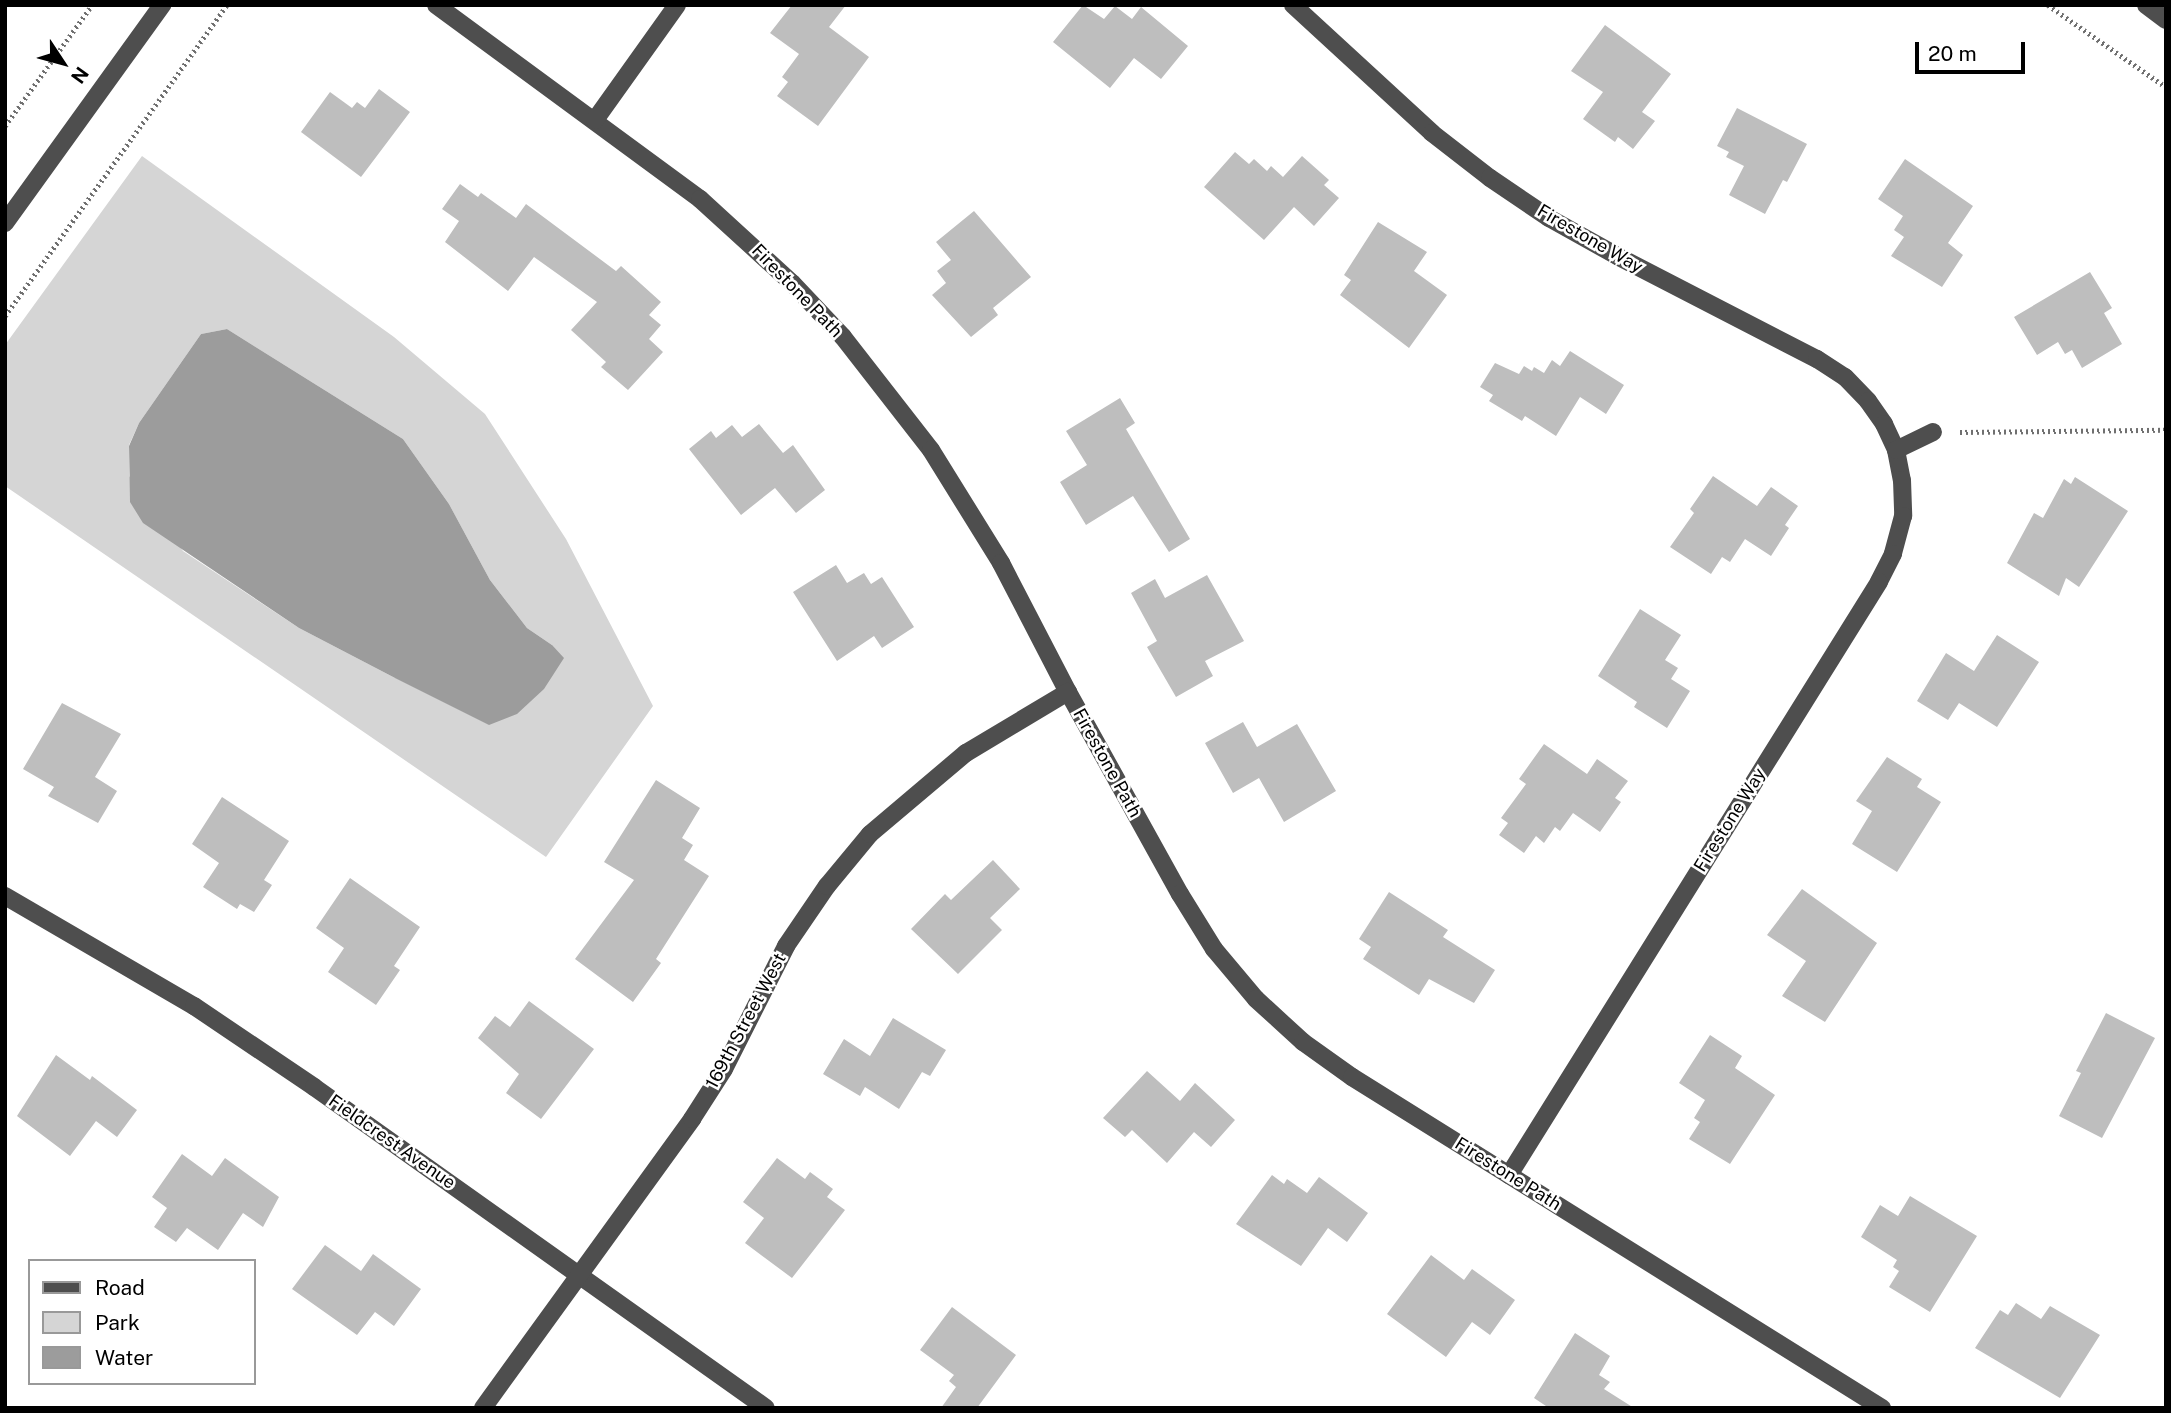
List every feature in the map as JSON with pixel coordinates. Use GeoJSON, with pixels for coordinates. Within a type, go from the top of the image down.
{"type":"FeatureCollection","features":[{"type":"Feature","properties":{"kind":"street"},"geometry":{"type":"LineString","coordinates":[[5,223],[162,5]]}},
{"type":"Feature","properties":{"kind":"street","name":"Firestone Path"},"geometry":{"type":"LineString","coordinates":[[436,5],[691,192],[736,230],[843,337],[931,450],[1001,563],[1068,692],[1180,894],[1214,949],[1256,999],[1303,1042],[1352,1077],[1882,1408]]}},
{"type":"Feature","properties":{"kind":"street"},"geometry":{"type":"LineString","coordinates":[[595,120],[677,5]]}},
{"type":"Feature","properties":{"kind":"street","name":"Firestone Way"},"geometry":{"type":"LineString","coordinates":[[1293,5],[1432,133],[1500,185],[1608,251],[1817,359],[1845,377],[1885,424],[1896,450],[1903,516],[1893,554],[1879,582],[1509,1175]]}},
{"type":"Feature","properties":{"kind":"street"},"geometry":{"type":"LineString","coordinates":[[2146,5],[2166,20]]}},
{"type":"Feature","properties":{"kind":"street"},"geometry":{"type":"LineString","coordinates":[[1896,450],[1933,432]]}},
{"type":"Feature","properties":{"kind":"street","name":"169th Street West"},"geometry":{"type":"LineString","coordinates":[[483,1408],[718,1079],[786,946],[835,875],[870,834],[966,753],[1068,692]]}},
{"type":"Feature","properties":{"kind":"street","name":"Fieldcrest Avenue"},"geometry":{"type":"LineString","coordinates":[[5,896],[194,1006],[579,1274],[766,1408]]}},
{"type":"Feature","properties":{"kind":"path"},"geometry":{"type":"LineString","coordinates":[[5,126],[92,5]]}},
{"type":"Feature","properties":{"kind":"path"},"geometry":{"type":"LineString","coordinates":[[5,316],[227,5]]}},
{"type":"Feature","properties":{"kind":"path"},"geometry":{"type":"LineString","coordinates":[[2048,5],[2166,87]]}},
{"type":"Feature","properties":{"kind":"path"},"geometry":{"type":"LineString","coordinates":[[1933,432],[2166,430]]}},
{"type":"Feature","properties":{"kind":"green space"},"geometry":{"type":"Polygon","coordinates":[[[142,156],[394,337],[485,414],[566,539],[653,706],[546,857],[5,486],[5,345],[142,156]],[[227,329],[201,334],[139,423],[129,445],[129,476],[183,551],[299,628],[395,678],[552,645],[527,628],[490,580],[449,504],[403,439],[227,329]]]}},
{"type":"Feature","properties":{"kind":"water"},"geometry":{"type":"Polygon","coordinates":[[[227,329],[403,439],[449,504],[490,580],[527,628],[552,645],[564,658],[544,689],[517,714],[489,725],[395,678],[299,628],[143,523],[130,502],[129,446],[139,423],[201,334],[227,329]]]}},
{"type":"Feature","properties":{"kind":"building"},"geometry":{"type":"Polygon","coordinates":[[[792,5],[846,5],[829,27],[869,57],[818,126],[777,96],[788,82],[782,77],[799,54],[770,33],[792,5]]]}},
{"type":"Feature","properties":{"kind":"building"},"geometry":{"type":"Polygon","coordinates":[[[1083,5],[1104,19],[1115,6],[1132,19],[1141,7],[1188,46],[1161,79],[1134,58],[1110,88],[1053,42],[1083,5]]]}},
{"type":"Feature","properties":{"kind":"building"},"geometry":{"type":"Polygon","coordinates":[[[1605,25],[1671,74],[1642,112],[1655,121],[1633,149],[1618,137],[1615,142],[1583,119],[1603,92],[1571,71],[1605,25]]]}},
{"type":"Feature","properties":{"kind":"building"},"geometry":{"type":"Polygon","coordinates":[[[379,89],[410,112],[361,177],[301,132],[330,92],[352,108],[357,102],[365,108],[379,89]]]}},
{"type":"Feature","properties":{"kind":"building"},"geometry":{"type":"Polygon","coordinates":[[[1737,108],[1807,144],[1787,182],[1783,180],[1765,214],[1729,195],[1744,166],[1726,157],[1729,152],[1717,146],[1737,108]]]}},
{"type":"Feature","properties":{"kind":"building"},"geometry":{"type":"Polygon","coordinates":[[[1235,152],[1249,164],[1254,159],[1267,171],[1271,166],[1283,177],[1302,156],[1329,180],[1324,185],[1339,198],[1314,226],[1294,207],[1264,240],[1204,187],[1235,152]]]}},
{"type":"Feature","properties":{"kind":"building"},"geometry":{"type":"Polygon","coordinates":[[[1905,159],[1973,206],[1948,243],[1963,255],[1942,287],[1891,256],[1904,237],[1894,230],[1903,216],[1878,199],[1905,159]]]}},
{"type":"Feature","properties":{"kind":"building"},"geometry":{"type":"Polygon","coordinates":[[[460,184],[478,197],[481,193],[516,218],[526,204],[616,271],[621,266],[661,302],[649,315],[661,325],[649,339],[663,352],[628,390],[601,367],[606,362],[571,330],[597,302],[534,257],[508,291],[445,242],[459,221],[442,209],[460,184]]]}},
{"type":"Feature","properties":{"kind":"building"},"geometry":{"type":"Polygon","coordinates":[[[974,211],[1031,277],[993,308],[998,315],[971,337],[932,295],[946,283],[937,271],[951,260],[936,242],[974,211]]]}},
{"type":"Feature","properties":{"kind":"building"},"geometry":{"type":"Polygon","coordinates":[[[1378,222],[1427,252],[1414,271],[1447,295],[1409,348],[1340,295],[1351,280],[1344,275],[1378,222]]]}},
{"type":"Feature","properties":{"kind":"building"},"geometry":{"type":"Polygon","coordinates":[[[2090,272],[2112,308],[2104,313],[2122,344],[2082,368],[2072,350],[2065,354],[2058,342],[2037,355],[2014,317],[2090,272]]]}},
{"type":"Feature","properties":{"kind":"building"},"geometry":{"type":"Polygon","coordinates":[[[1570,351],[1624,385],[1606,414],[1580,397],[1556,436],[1525,416],[1522,421],[1489,401],[1493,395],[1480,387],[1495,363],[1519,374],[1524,366],[1532,371],[1534,367],[1544,373],[1552,360],[1560,366],[1570,351]]]}},
{"type":"Feature","properties":{"kind":"building"},"geometry":{"type":"Polygon","coordinates":[[[1120,398],[1135,423],[1126,429],[1190,539],[1169,552],[1133,496],[1086,525],[1060,482],[1087,465],[1066,431],[1120,398]]]}},
{"type":"Feature","properties":{"kind":"building"},"geometry":{"type":"Polygon","coordinates":[[[759,424],[783,453],[793,445],[825,490],[796,513],[775,488],[741,515],[689,449],[711,431],[716,438],[732,425],[742,437],[759,424]]]}},
{"type":"Feature","properties":{"kind":"building"},"geometry":{"type":"Polygon","coordinates":[[[1713,476],[1757,506],[1771,487],[1798,506],[1785,525],[1789,528],[1771,556],[1745,539],[1730,562],[1722,557],[1711,574],[1670,547],[1694,513],[1690,509],[1713,476]]]}},
{"type":"Feature","properties":{"kind":"building"},"geometry":{"type":"Polygon","coordinates":[[[2075,477],[2128,511],[2079,587],[2066,578],[2059,596],[2007,563],[2034,513],[2043,518],[2064,479],[2071,484],[2075,477]]]}},
{"type":"Feature","properties":{"kind":"building"},"geometry":{"type":"Polygon","coordinates":[[[836,565],[847,583],[864,573],[871,584],[882,577],[914,627],[882,648],[874,636],[837,661],[793,592],[836,565]]]}},
{"type":"Feature","properties":{"kind":"building"},"geometry":{"type":"Polygon","coordinates":[[[1207,575],[1244,641],[1205,661],[1213,676],[1176,697],[1147,647],[1157,641],[1131,593],[1155,579],[1165,598],[1207,575]]]}},
{"type":"Feature","properties":{"kind":"building"},"geometry":{"type":"Polygon","coordinates":[[[1640,609],[1681,635],[1665,660],[1678,668],[1671,679],[1690,691],[1667,728],[1634,707],[1637,702],[1598,676],[1640,609]]]}},
{"type":"Feature","properties":{"kind":"building"},"geometry":{"type":"Polygon","coordinates":[[[1997,635],[2039,662],[1997,727],[1959,703],[1948,720],[1917,701],[1946,653],[1974,671],[1997,635]]]}},
{"type":"Feature","properties":{"kind":"building"},"geometry":{"type":"Polygon","coordinates":[[[62,703],[121,734],[95,777],[117,791],[98,823],[48,796],[54,787],[23,769],[62,703]]]}},
{"type":"Feature","properties":{"kind":"building"},"geometry":{"type":"Polygon","coordinates":[[[1243,722],[1257,747],[1297,724],[1336,791],[1284,822],[1259,778],[1233,793],[1205,743],[1243,722]]]}},
{"type":"Feature","properties":{"kind":"building"},"geometry":{"type":"Polygon","coordinates":[[[1544,744],[1587,774],[1597,759],[1628,781],[1615,798],[1621,802],[1600,832],[1573,813],[1560,831],[1555,827],[1544,843],[1536,836],[1524,853],[1499,835],[1508,823],[1501,818],[1526,784],[1519,779],[1544,744]]]}},
{"type":"Feature","properties":{"kind":"building"},"geometry":{"type":"Polygon","coordinates":[[[1887,757],[1922,779],[1917,787],[1941,802],[1897,872],[1852,844],[1872,811],[1856,801],[1887,757]]]}},
{"type":"Feature","properties":{"kind":"building"},"geometry":{"type":"Polygon","coordinates":[[[656,780],[700,808],[682,838],[693,845],[684,860],[709,876],[656,959],[661,963],[633,1002],[575,959],[634,880],[604,862],[656,780]]]}},
{"type":"Feature","properties":{"kind":"building"},"geometry":{"type":"Polygon","coordinates":[[[222,797],[289,841],[264,880],[272,885],[254,912],[240,904],[237,909],[203,887],[219,863],[192,844],[222,797]]]}},
{"type":"Feature","properties":{"kind":"building"},"geometry":{"type":"Polygon","coordinates":[[[993,860],[1020,889],[990,918],[1002,930],[958,974],[911,929],[945,894],[951,900],[993,860]]]}},
{"type":"Feature","properties":{"kind":"building"},"geometry":{"type":"Polygon","coordinates":[[[350,878],[420,927],[394,966],[400,970],[376,1005],[328,972],[344,948],[316,928],[350,878]]]}},
{"type":"Feature","properties":{"kind":"building"},"geometry":{"type":"Polygon","coordinates":[[[1802,889],[1877,943],[1825,1022],[1782,996],[1806,961],[1767,935],[1802,889]]]}},
{"type":"Feature","properties":{"kind":"building"},"geometry":{"type":"Polygon","coordinates":[[[1389,892],[1448,930],[1443,937],[1495,970],[1474,1003],[1429,979],[1419,995],[1363,959],[1371,947],[1359,939],[1389,892]]]}},
{"type":"Feature","properties":{"kind":"building"},"geometry":{"type":"Polygon","coordinates":[[[529,1001],[594,1049],[541,1119],[506,1093],[519,1074],[478,1038],[495,1016],[510,1027],[529,1001]]]}},
{"type":"Feature","properties":{"kind":"building"},"geometry":{"type":"Polygon","coordinates":[[[2106,1013],[2155,1038],[2102,1138],[2059,1116],[2081,1073],[2076,1071],[2106,1013]]]}},
{"type":"Feature","properties":{"kind":"building"},"geometry":{"type":"Polygon","coordinates":[[[893,1018],[946,1050],[930,1076],[922,1072],[899,1109],[865,1087],[860,1096],[823,1074],[844,1039],[870,1056],[893,1018]]]}},
{"type":"Feature","properties":{"kind":"building"},"geometry":{"type":"Polygon","coordinates":[[[1710,1035],[1742,1056],[1735,1068],[1775,1095],[1730,1164],[1689,1139],[1700,1122],[1694,1118],[1705,1100],[1679,1083],[1710,1035]]]}},
{"type":"Feature","properties":{"kind":"building"},"geometry":{"type":"Polygon","coordinates":[[[56,1055],[90,1080],[92,1076],[137,1110],[117,1137],[96,1121],[70,1156],[17,1116],[56,1055]]]}},
{"type":"Feature","properties":{"kind":"building"},"geometry":{"type":"Polygon","coordinates":[[[1147,1071],[1180,1101],[1195,1083],[1235,1120],[1211,1147],[1194,1132],[1167,1163],[1132,1130],[1125,1137],[1103,1118],[1147,1071]]]}},
{"type":"Feature","properties":{"kind":"building"},"geometry":{"type":"Polygon","coordinates":[[[182,1154],[212,1176],[225,1158],[279,1197],[263,1227],[243,1213],[218,1250],[187,1228],[176,1242],[154,1227],[167,1208],[152,1197],[182,1154]]]}},
{"type":"Feature","properties":{"kind":"building"},"geometry":{"type":"Polygon","coordinates":[[[777,1158],[805,1179],[810,1172],[833,1189],[827,1197],[845,1210],[792,1278],[745,1243],[764,1218],[743,1202],[777,1158]]]}},
{"type":"Feature","properties":{"kind":"building"},"geometry":{"type":"Polygon","coordinates":[[[1272,1175],[1284,1184],[1287,1179],[1307,1193],[1319,1177],[1368,1213],[1347,1242],[1328,1228],[1301,1266],[1236,1224],[1272,1175]]]}},
{"type":"Feature","properties":{"kind":"building"},"geometry":{"type":"Polygon","coordinates":[[[1910,1196],[1977,1236],[1930,1312],[1889,1287],[1899,1271],[1893,1267],[1897,1260],[1861,1237],[1880,1205],[1898,1216],[1910,1196]]]}},
{"type":"Feature","properties":{"kind":"building"},"geometry":{"type":"Polygon","coordinates":[[[325,1245],[361,1271],[373,1254],[421,1289],[394,1326],[375,1312],[357,1335],[292,1289],[325,1245]]]}},
{"type":"Feature","properties":{"kind":"building"},"geometry":{"type":"Polygon","coordinates":[[[1431,1255],[1464,1280],[1472,1269],[1515,1300],[1490,1335],[1472,1322],[1446,1357],[1387,1314],[1431,1255]]]}},
{"type":"Feature","properties":{"kind":"building"},"geometry":{"type":"Polygon","coordinates":[[[2016,1303],[2041,1319],[2050,1306],[2100,1335],[2060,1398],[1975,1348],[2000,1310],[2008,1315],[2016,1303]]]}},
{"type":"Feature","properties":{"kind":"building"},"geometry":{"type":"Polygon","coordinates":[[[952,1307],[1016,1355],[977,1408],[941,1408],[956,1387],[949,1381],[954,1375],[920,1350],[952,1307]]]}},
{"type":"Feature","properties":{"kind":"building"},"geometry":{"type":"Polygon","coordinates":[[[1575,1333],[1610,1356],[1599,1375],[1610,1382],[1604,1389],[1634,1408],[1549,1408],[1534,1398],[1575,1333]]]}}]}
